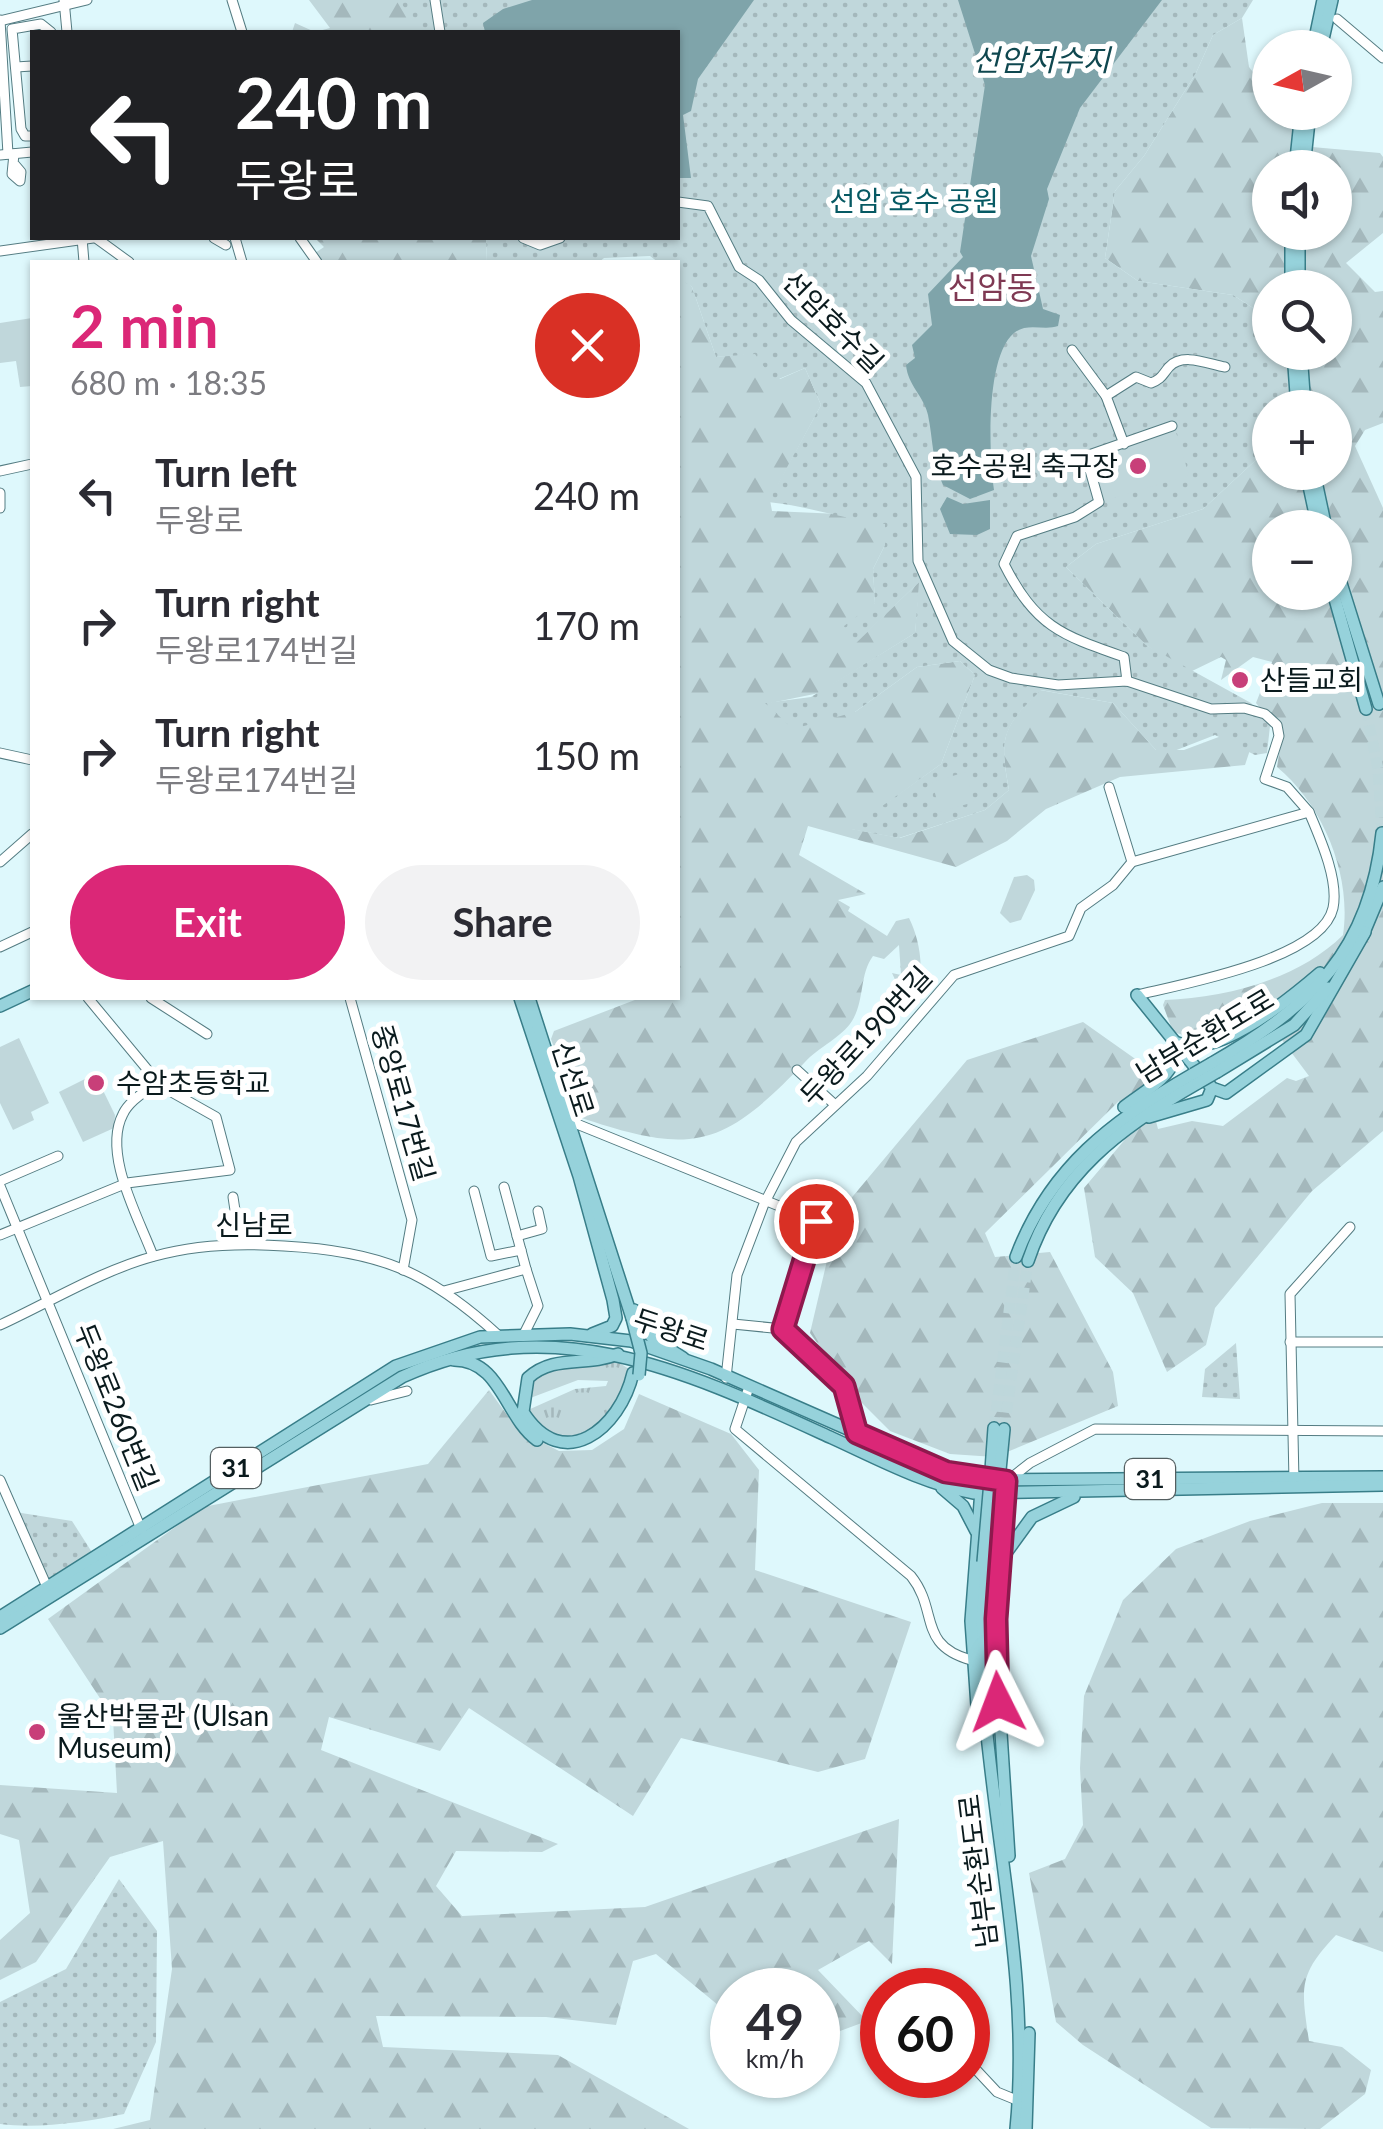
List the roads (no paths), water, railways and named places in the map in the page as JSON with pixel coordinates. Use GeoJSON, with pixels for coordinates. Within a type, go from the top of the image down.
{"type":"FeatureCollection","features":[{"type":"Feature","properties":{"kind":"main road"},"geometry":{"type":"LineString","coordinates":[[1316,30],[1323,0]]}},
{"type":"Feature","properties":{"kind":"main road"},"geometry":{"type":"LineString","coordinates":[[1325,30],[1332,0]]}},
{"type":"Feature","properties":{"kind":"main road"},"geometry":{"type":"LineString","coordinates":[[1338,610],[1366,709]]}},
{"type":"Feature","properties":{"kind":"main road"},"geometry":{"type":"LineString","coordinates":[[1349,610],[1379,704]]}},
{"type":"Feature","properties":{"kind":"main road","name":"남부순환도로"},"geometry":{"type":"LineString","coordinates":[[1215,1068],[1302,1006],[1348,942],[1372,891],[1382,833]]}},
{"type":"Feature","properties":{"kind":"main road","name":"남부순환도로"},"geometry":{"type":"LineString","coordinates":[[1195,1078],[1082,1164],[1057,1198],[1022,1260],[1038,1209],[1063,1172],[1106,1128],[1307,1015],[1365,932],[1383,887]]}},
{"type":"Feature","properties":{"kind":"main road"},"geometry":{"type":"LineString","coordinates":[[1137,996],[1212,1088],[1222,1093],[1234,1090],[1299,1042],[1320,1016],[1365,932]]}},
{"type":"Feature","properties":{"kind":"main road"},"geometry":{"type":"LineString","coordinates":[[1174,1041],[1201,1048],[1292,999],[1348,942]]}},
{"type":"Feature","properties":{"kind":"main road"},"geometry":{"type":"LineString","coordinates":[[0,1006],[30,992]]}},
{"type":"Feature","properties":{"kind":"main road","name":"신선로"},"geometry":{"type":"LineString","coordinates":[[521,1000],[583,1174]]}},
{"type":"Feature","properties":{"kind":"main road","name":"신선로"},"geometry":{"type":"LineString","coordinates":[[530,1000],[565,1120],[581,1152],[583,1174]]}},
{"type":"Feature","properties":{"kind":"main road"},"geometry":{"type":"LineString","coordinates":[[1063,1172],[1107,1120],[1170,1070],[1176,1056],[1174,1041]]}},
{"type":"Feature","properties":{"kind":"main road"},"geometry":{"type":"LineString","coordinates":[[1113,1137],[1160,1112],[1208,1100],[1212,1088]]}},
{"type":"Feature","properties":{"kind":"main road"},"geometry":{"type":"LineString","coordinates":[[440,1360],[464,1360],[490,1375],[520,1426],[534,1439],[564,1448],[590,1444],[614,1428],[634,1394],[632,1340],[583,1174]]}},
{"type":"Feature","properties":{"kind":"main road"},"geometry":{"type":"LineString","coordinates":[[583,1174],[616,1318],[612,1326],[586,1336]]}},
{"type":"Feature","properties":{"kind":"main road"},"geometry":{"type":"LineString","coordinates":[[583,1174],[643,1329],[686,1361]]}},
{"type":"Feature","properties":{"kind":"main road","name":"두왕로"},"geometry":{"type":"LineString","coordinates":[[0,1617],[396,1366],[449,1345],[498,1335],[631,1341],[726,1376],[981,1488]]}},
{"type":"Feature","properties":{"kind":"main road","name":"두왕로"},"geometry":{"type":"LineString","coordinates":[[0,1628],[359,1403],[456,1354],[525,1345],[618,1354],[722,1390],[929,1481],[981,1488],[1000,1479],[1383,1485]]}},
{"type":"Feature","properties":{"kind":"main road"},"geometry":{"type":"LineString","coordinates":[[618,1354],[598,1362],[552,1362],[528,1378],[523,1412],[535,1431],[568,1442],[598,1433],[618,1414],[636,1374]]}},
{"type":"Feature","properties":{"kind":"main road","name":"남부순환도로"},"geometry":{"type":"LineString","coordinates":[[999,1429],[1000,1479],[980,1670],[1030,2044],[1026,2129]]}},
{"type":"Feature","properties":{"kind":"main road","name":"두왕로"},"geometry":{"type":"LineString","coordinates":[[1000,1479],[1092,1493],[1383,1477]]}},
{"type":"Feature","properties":{"kind":"main road"},"geometry":{"type":"LineString","coordinates":[[991,1564],[1002,1535],[1000,1479]]}},
{"type":"Feature","properties":{"kind":"main road"},"geometry":{"type":"LineString","coordinates":[[929,1481],[963,1506],[977,1533]]}},
{"type":"Feature","properties":{"kind":"main road"},"geometry":{"type":"LineString","coordinates":[[981,1488],[971,1660],[1005,1856]]}},
{"type":"Feature","properties":{"kind":"main road"},"geometry":{"type":"LineString","coordinates":[[991,1564],[1032,1518],[1054,1504],[1092,1493]]}},
{"type":"Feature","properties":{"kind":"main road"},"geometry":{"type":"LineString","coordinates":[[977,1533],[982,1522],[990,1521],[1000,1526],[1002,1535]]}},
{"type":"Feature","properties":{"kind":"main road","name":"남부순환도로"},"geometry":{"type":"LineString","coordinates":[[1005,1856],[1020,2022],[1016,2129]]}},
{"type":"Feature","properties":{"kind":"street"},"geometry":{"type":"LineString","coordinates":[[24,172],[8,154],[0,21],[87,0]]}},
{"type":"Feature","properties":{"kind":"street"},"geometry":{"type":"LineString","coordinates":[[232,0],[242,30]]}},
{"type":"Feature","properties":{"kind":"street"},"geometry":{"type":"LineString","coordinates":[[435,0],[440,30]]}},
{"type":"Feature","properties":{"kind":"street"},"geometry":{"type":"LineString","coordinates":[[65,3],[67,30]]}},
{"type":"Feature","properties":{"kind":"street"},"geometry":{"type":"LineString","coordinates":[[1337,19],[1383,58]]}},
{"type":"Feature","properties":{"kind":"street"},"geometry":{"type":"LineString","coordinates":[[30,136],[22,134],[12,28],[41,24],[49,30]]}},
{"type":"Feature","properties":{"kind":"street"},"geometry":{"type":"LineString","coordinates":[[16,67],[30,66]]}},
{"type":"Feature","properties":{"kind":"street"},"geometry":{"type":"LineString","coordinates":[[3,101],[30,98]]}},
{"type":"Feature","properties":{"kind":"street","name":"선암호수길"},"geometry":{"type":"LineString","coordinates":[[680,202],[708,206],[739,267],[762,283],[791,320],[866,382],[916,477],[916,552],[954,641],[989,670],[1011,678],[1058,685],[1127,681],[1211,708],[1244,708],[1265,714],[1277,725],[1278,736],[1266,778],[1287,787],[1309,812]]}},
{"type":"Feature","properties":{"kind":"street"},"geometry":{"type":"LineString","coordinates":[[0,251],[74,240]]}},
{"type":"Feature","properties":{"kind":"street"},"geometry":{"type":"LineString","coordinates":[[91,240],[126,260]]}},
{"type":"Feature","properties":{"kind":"street"},"geometry":{"type":"LineString","coordinates":[[217,240],[226,245]]}},
{"type":"Feature","properties":{"kind":"street"},"geometry":{"type":"LineString","coordinates":[[528,240],[540,245],[554,240]]}},
{"type":"Feature","properties":{"kind":"street"},"geometry":{"type":"LineString","coordinates":[[1072,350],[1106,396],[1124,444]]}},
{"type":"Feature","properties":{"kind":"street"},"geometry":{"type":"LineString","coordinates":[[1106,396],[1136,377],[1151,383],[1160,380],[1171,364],[1184,359],[1226,367]]}},
{"type":"Feature","properties":{"kind":"street"},"geometry":{"type":"LineString","coordinates":[[1127,681],[1124,657],[1050,628],[1018,591],[1004,564],[1017,536],[1075,517],[1099,502],[1086,456],[1172,426]]}},
{"type":"Feature","properties":{"kind":"street"},"geometry":{"type":"LineString","coordinates":[[0,473],[30,467]]}},
{"type":"Feature","properties":{"kind":"street"},"geometry":{"type":"LineString","coordinates":[[0,493],[0,508]]}},
{"type":"Feature","properties":{"kind":"street"},"geometry":{"type":"LineString","coordinates":[[0,754],[30,760]]}},
{"type":"Feature","properties":{"kind":"street"},"geometry":{"type":"LineString","coordinates":[[1110,787],[1132,862]]}},
{"type":"Feature","properties":{"kind":"street"},"geometry":{"type":"LineString","coordinates":[[1137,996],[1294,950],[1318,935],[1333,911],[1335,896],[1309,812]]}},
{"type":"Feature","properties":{"kind":"street","name":"두왕로190번길"},"geometry":{"type":"LineString","coordinates":[[722,1390],[737,1275],[766,1200],[796,1142],[833,1103],[867,1076],[954,975],[1069,936],[1081,908],[1113,886],[1132,862],[1309,812]]}},
{"type":"Feature","properties":{"kind":"street"},"geometry":{"type":"LineString","coordinates":[[0,862],[30,836]]}},
{"type":"Feature","properties":{"kind":"street"},"geometry":{"type":"LineString","coordinates":[[3,942],[30,933]]}},
{"type":"Feature","properties":{"kind":"street"},"geometry":{"type":"LineString","coordinates":[[0,1234],[126,1183],[230,1170],[216,1116],[157,1082],[90,1000]]}},
{"type":"Feature","properties":{"kind":"street"},"geometry":{"type":"LineString","coordinates":[[153,1000],[207,1034]]}},
{"type":"Feature","properties":{"kind":"street","name":"중앙로17번길"},"geometry":{"type":"LineString","coordinates":[[351,1000],[412,1220],[403,1270]]}},
{"type":"Feature","properties":{"kind":"street"},"geometry":{"type":"LineString","coordinates":[[798,1070],[833,1103]]}},
{"type":"Feature","properties":{"kind":"street"},"geometry":{"type":"LineString","coordinates":[[153,1256],[119,1154],[122,1116],[157,1082]]}},
{"type":"Feature","properties":{"kind":"street"},"geometry":{"type":"LineString","coordinates":[[565,1120],[816,1221],[783,1329]]}},
{"type":"Feature","properties":{"kind":"street"},"geometry":{"type":"LineString","coordinates":[[581,1152],[583,1140],[594,1131]]}},
{"type":"Feature","properties":{"kind":"street"},"geometry":{"type":"LineString","coordinates":[[0,1183],[58,1156]]}},
{"type":"Feature","properties":{"kind":"street","name":"두왕로260번길"},"geometry":{"type":"LineString","coordinates":[[0,1183],[142,1529]]}},
{"type":"Feature","properties":{"kind":"street"},"geometry":{"type":"LineString","coordinates":[[504,1187],[538,1306],[524,1334]]}},
{"type":"Feature","properties":{"kind":"street"},"geometry":{"type":"LineString","coordinates":[[474,1191],[491,1256],[520,1250]]}},
{"type":"Feature","properties":{"kind":"street"},"geometry":{"type":"LineString","coordinates":[[233,1197],[240,1243]]}},
{"type":"Feature","properties":{"kind":"street"},"geometry":{"type":"LineString","coordinates":[[517,1236],[542,1229],[538,1211]]}},
{"type":"Feature","properties":{"kind":"street"},"geometry":{"type":"LineString","coordinates":[[1294,1482],[1290,1294],[1350,1227]]}},
{"type":"Feature","properties":{"kind":"street","name":"신남로"},"geometry":{"type":"LineString","coordinates":[[0,1325],[153,1256],[240,1243],[346,1249],[403,1270],[444,1291],[498,1335]]}},
{"type":"Feature","properties":{"kind":"street"},"geometry":{"type":"LineString","coordinates":[[444,1291],[526,1269]]}},
{"type":"Feature","properties":{"kind":"street"},"geometry":{"type":"LineString","coordinates":[[732,1324],[783,1329],[844,1386],[857,1433]]}},
{"type":"Feature","properties":{"kind":"street"},"geometry":{"type":"LineString","coordinates":[[1290,1342],[1383,1342]]}},
{"type":"Feature","properties":{"kind":"street"},"geometry":{"type":"LineString","coordinates":[[750,1387],[736,1429],[911,1576],[926,1595],[930,1632],[938,1642],[971,1660]]}},
{"type":"Feature","properties":{"kind":"street"},"geometry":{"type":"LineString","coordinates":[[359,1403],[407,1391]]}},
{"type":"Feature","properties":{"kind":"street"},"geometry":{"type":"LineString","coordinates":[[1000,1479],[1095,1430],[1383,1431]]}},
{"type":"Feature","properties":{"kind":"street"},"geometry":{"type":"LineString","coordinates":[[0,1480],[47,1587]]}},
{"type":"Feature","properties":{"kind":"street"},"geometry":{"type":"LineString","coordinates":[[990,2086],[1019,2101]]}},
{"type":"Feature","properties":{"kind":"water"},"geometry":{"type":"Polygon","coordinates":[[[532,0],[754,0],[698,79],[691,111],[683,115],[691,178],[680,178],[680,30],[485,30],[483,23],[503,9],[532,0]]]}},
{"type":"Feature","properties":{"kind":"water","name":"선암저수지"},"geometry":{"type":"Polygon","coordinates":[[[958,0],[1162,0],[1080,108],[1047,189],[1049,199],[1031,256],[1043,309],[1060,315],[1058,326],[1019,330],[1005,345],[991,407],[994,490],[970,499],[943,485],[926,408],[906,365],[915,358],[912,345],[932,325],[928,294],[963,257],[960,252],[985,85],[958,0]]]}},
{"type":"Feature","properties":{"kind":"water"},"geometry":{"type":"Polygon","coordinates":[[[947,497],[963,504],[990,500],[990,529],[977,535],[950,534],[940,509],[947,497]]]}},
{"type":"Feature","properties":{"kind":"tunnel"},"geometry":{"type":"LineString","coordinates":[[1366,709],[1378,769],[1382,833]]}},
{"type":"Feature","properties":{"kind":"tunnel"},"geometry":{"type":"LineString","coordinates":[[994,1428],[1016,1257]]}},
{"type":"Feature","properties":{"kind":"tunnel"},"geometry":{"type":"LineString","coordinates":[[1004,1429],[1028,1261]]}},
{"type":"Feature","properties":{"kind":"place","name":"호수공원 축구장"},"geometry":{"type":"Point","coordinates":[1138,466]}},
{"type":"Feature","properties":{"kind":"place","name":"산들교회"},"geometry":{"type":"Point","coordinates":[1240,680]}},
{"type":"Feature","properties":{"kind":"place","name":"수암초등학교"},"geometry":{"type":"Point","coordinates":[96,1083]}},
{"type":"Feature","properties":{"kind":"place","name":"울산박물관 (Ulsan Museum)"},"geometry":{"type":"Point","coordinates":[37,1732]}},
{"type":"Feature","properties":{"kind":"district","name":"선암동"},"geometry":{"type":"Point","coordinates":[992,288]}},
{"type":"Feature","properties":{"kind":"park label","name":"선암 호수 공원"},"geometry":{"type":"Point","coordinates":[914,201]}}]}
